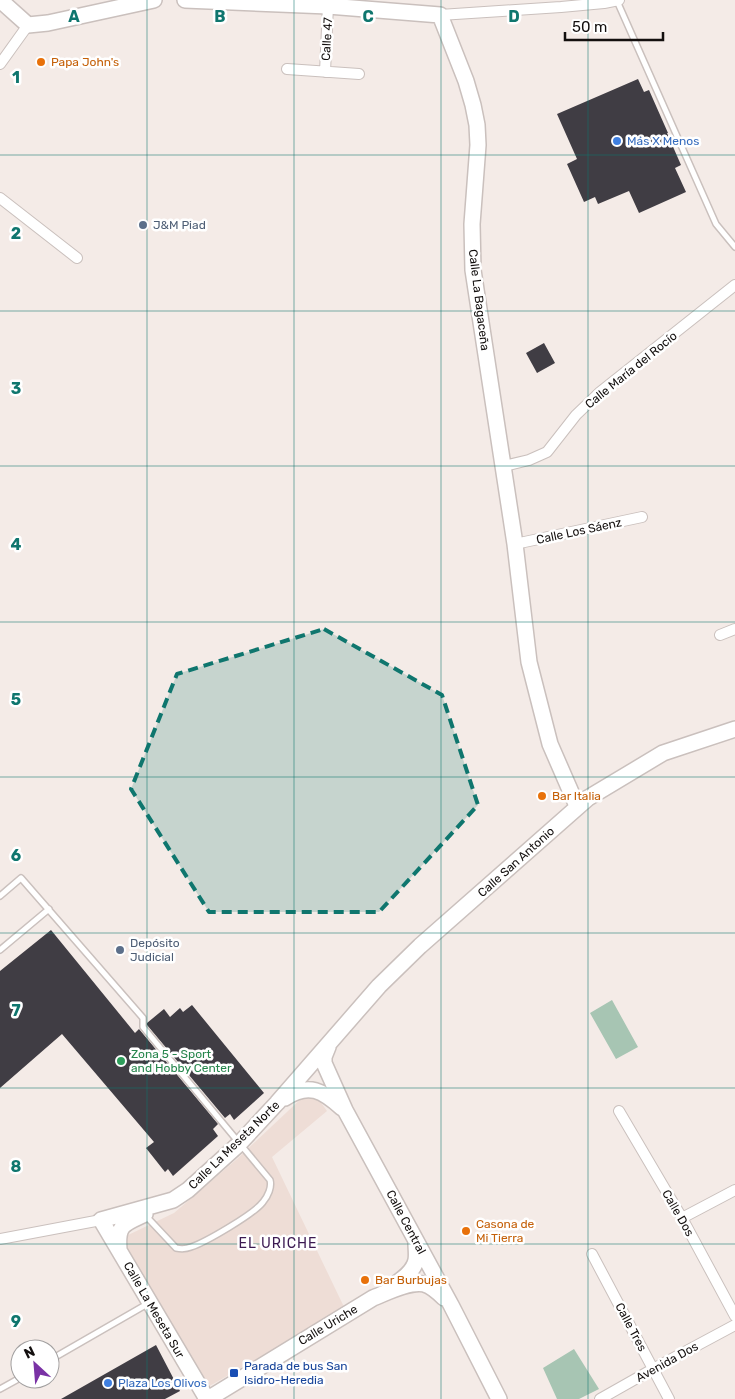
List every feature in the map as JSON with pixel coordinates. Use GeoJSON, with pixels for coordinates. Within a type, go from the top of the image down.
{"type":"FeatureCollection","features":[{"type":"Feature","properties":{"kind":"main road"},"geometry":{"type":"LineString","coordinates":[[0,0],[28,25],[48,23],[154,0]]}},
{"type":"Feature","properties":{"kind":"main road"},"geometry":{"type":"LineString","coordinates":[[185,0],[328,6],[440,15]]}},
{"type":"Feature","properties":{"kind":"main road","name":"Calle La Bagaceña"},"geometry":{"type":"LineString","coordinates":[[440,15],[466,81],[477,125],[478,145],[472,224],[474,270],[515,544],[529,662],[550,744],[577,806]]}},
{"type":"Feature","properties":{"kind":"main road","name":"Calle San Antonio"},"geometry":{"type":"LineString","coordinates":[[330,1043],[379,986],[420,946],[577,806],[663,753],[735,729]]}},
{"type":"Feature","properties":{"kind":"main road","name":"Calle La Meseta Norte"},"geometry":{"type":"LineString","coordinates":[[101,1220],[173,1200],[188,1190],[239,1144],[330,1043]]}},
{"type":"Feature","properties":{"kind":"main road","name":"Calle Central"},"geometry":{"type":"LineString","coordinates":[[330,1043],[324,1057],[324,1063],[345,1110],[451,1305],[499,1399]]}},
{"type":"Feature","properties":{"kind":"main road"},"geometry":{"type":"LineString","coordinates":[[277,1103],[305,1089],[314,1090],[327,1096],[345,1110]]}},
{"type":"Feature","properties":{"kind":"main road"},"geometry":{"type":"LineString","coordinates":[[119,1250],[118,1236],[120,1230],[134,1219],[173,1200]]}},
{"type":"Feature","properties":{"kind":"main road","name":"Calle La Meseta Sur"},"geometry":{"type":"LineString","coordinates":[[101,1220],[196,1382],[208,1399]]}},
{"type":"Feature","properties":{"kind":"main road"},"geometry":{"type":"LineString","coordinates":[[373,1298],[394,1285],[415,1266],[417,1259],[416,1242]]}},
{"type":"Feature","properties":{"kind":"main road","name":"Calle Uriche"},"geometry":{"type":"LineString","coordinates":[[208,1399],[373,1298],[400,1288],[423,1284],[434,1288],[451,1305]]}},
{"type":"Feature","properties":{"kind":"main road"},"geometry":{"type":"LineString","coordinates":[[196,1382],[207,1390],[227,1387]]}},
{"type":"Feature","properties":{"kind":"street"},"geometry":{"type":"LineString","coordinates":[[440,15],[569,3],[618,1]]}},
{"type":"Feature","properties":{"kind":"street","name":"Calle 47"},"geometry":{"type":"LineString","coordinates":[[325,72],[328,6]]}},
{"type":"Feature","properties":{"kind":"street"},"geometry":{"type":"LineString","coordinates":[[0,64],[28,25]]}},
{"type":"Feature","properties":{"kind":"street"},"geometry":{"type":"LineString","coordinates":[[287,69],[359,74]]}},
{"type":"Feature","properties":{"kind":"street"},"geometry":{"type":"LineString","coordinates":[[0,198],[77,258]]}},
{"type":"Feature","properties":{"kind":"street","name":"Calle María del Rocío"},"geometry":{"type":"LineString","coordinates":[[504,466],[529,460],[547,452],[576,415],[599,393],[735,286]]}},
{"type":"Feature","properties":{"kind":"street","name":"Calle Los Sáenz"},"geometry":{"type":"LineString","coordinates":[[515,544],[642,517]]}},
{"type":"Feature","properties":{"kind":"street"},"geometry":{"type":"LineString","coordinates":[[720,635],[735,629]]}},
{"type":"Feature","properties":{"kind":"street","name":"Calle Dos"},"geometry":{"type":"LineString","coordinates":[[619,1111],[682,1218],[735,1316]]}},
{"type":"Feature","properties":{"kind":"street"},"geometry":{"type":"LineString","coordinates":[[682,1218],[735,1190]]}},
{"type":"Feature","properties":{"kind":"street","name":"Calle La Meseta Norte"},"geometry":{"type":"LineString","coordinates":[[0,1239],[101,1220]]}},
{"type":"Feature","properties":{"kind":"street","name":"Calle Tres"},"geometry":{"type":"LineString","coordinates":[[592,1254],[669,1399]]}},
{"type":"Feature","properties":{"kind":"street","name":"Avenida Dos"},"geometry":{"type":"LineString","coordinates":[[600,1399],[735,1325]]}},
{"type":"Feature","properties":{"kind":"lane"},"geometry":{"type":"LineString","coordinates":[[618,1],[716,224],[735,246]]}},
{"type":"Feature","properties":{"kind":"lane"},"geometry":{"type":"LineString","coordinates":[[0,896],[21,878],[143,1018],[143,1027],[270,1180],[271,1186],[263,1202],[249,1214],[214,1236],[190,1248],[176,1248],[145,1214]]}},
{"type":"Feature","properties":{"kind":"lane"},"geometry":{"type":"LineString","coordinates":[[0,950],[49,909]]}},
{"type":"Feature","properties":{"kind":"lane"},"geometry":{"type":"LineString","coordinates":[[60,1354],[150,1303]]}},
{"type":"Feature","properties":{"kind":"highlighted area"},"geometry":{"type":"Polygon","coordinates":[[[324,629],[442,695],[478,805],[379,912],[209,912],[131,789],[177,674],[324,629]]]}},
{"type":"Feature","properties":{"kind":"shaded area"},"geometry":{"type":"Polygon","coordinates":[[[305,1095],[317,1097],[327,1111],[272,1157],[345,1309],[206,1388],[121,1244],[124,1237],[174,1213],[237,1159],[305,1095]]]}},
{"type":"Feature","properties":{"kind":"green space"},"geometry":{"type":"Polygon","coordinates":[[[612,1000],[638,1047],[616,1059],[590,1013],[612,1000]]]}},
{"type":"Feature","properties":{"kind":"green space"},"geometry":{"type":"Polygon","coordinates":[[[574,1349],[599,1389],[579,1399],[557,1399],[543,1368],[574,1349]]]}},
{"type":"Feature","properties":{"kind":"building","name":"Más X Menos"},"geometry":{"type":"Polygon","coordinates":[[[638,79],[644,92],[649,90],[668,133],[681,165],[675,168],[686,192],[639,213],[629,191],[598,204],[595,197],[584,202],[567,164],[577,159],[557,114],[638,79]]]}},
{"type":"Feature","properties":{"kind":"building"},"geometry":{"type":"Polygon","coordinates":[[[544,343],[555,363],[537,373],[526,353],[544,343]]]}},
{"type":"Feature","properties":{"kind":"building","name":"Zona 5 - Sport and Hobby Center"},"geometry":{"type":"Polygon","coordinates":[[[51,930],[135,1033],[139,1029],[218,1124],[213,1129],[218,1136],[173,1176],[168,1169],[165,1172],[146,1148],[154,1142],[62,1034],[0,1088],[0,971],[51,930]]]}},
{"type":"Feature","properties":{"kind":"building"},"geometry":{"type":"Polygon","coordinates":[[[192,1005],[264,1093],[234,1120],[230,1114],[225,1118],[147,1025],[164,1009],[170,1017],[180,1008],[183,1012],[192,1005]]]}},
{"type":"Feature","properties":{"kind":"building"},"geometry":{"type":"Polygon","coordinates":[[[156,1345],[180,1391],[165,1399],[61,1399],[156,1345]]]}},
{"type":"Feature","properties":{"kind":"place","name":"Papa John's"},"geometry":{"type":"Point","coordinates":[41,62]}},
{"type":"Feature","properties":{"kind":"place","name":"Más X Menos"},"geometry":{"type":"Point","coordinates":[617,141]}},
{"type":"Feature","properties":{"kind":"place","name":"J&M Piad"},"geometry":{"type":"Point","coordinates":[143,225]}},
{"type":"Feature","properties":{"kind":"place","name":"Bar Italia"},"geometry":{"type":"Point","coordinates":[542,796]}},
{"type":"Feature","properties":{"kind":"place","name":"Depósito Judicial"},"geometry":{"type":"Point","coordinates":[120,950]}},
{"type":"Feature","properties":{"kind":"place","name":"Zona 5 - Sport and Hobby Center"},"geometry":{"type":"Point","coordinates":[121,1061]}},
{"type":"Feature","properties":{"kind":"place","name":"Casona de Mi Tierra"},"geometry":{"type":"Point","coordinates":[466,1231]}},
{"type":"Feature","properties":{"kind":"place","name":"Bar Burbujas"},"geometry":{"type":"Point","coordinates":[365,1280]}},
{"type":"Feature","properties":{"kind":"place","name":"Parada de bus San Isidro-Heredia"},"geometry":{"type":"Point","coordinates":[234,1373]}},
{"type":"Feature","properties":{"kind":"place","name":"Plaza Los Olivos"},"geometry":{"type":"Point","coordinates":[108,1383]}},
{"type":"Feature","properties":{"kind":"district","name":"EL URICHE"},"geometry":{"type":"Point","coordinates":[278,1243]}}]}
